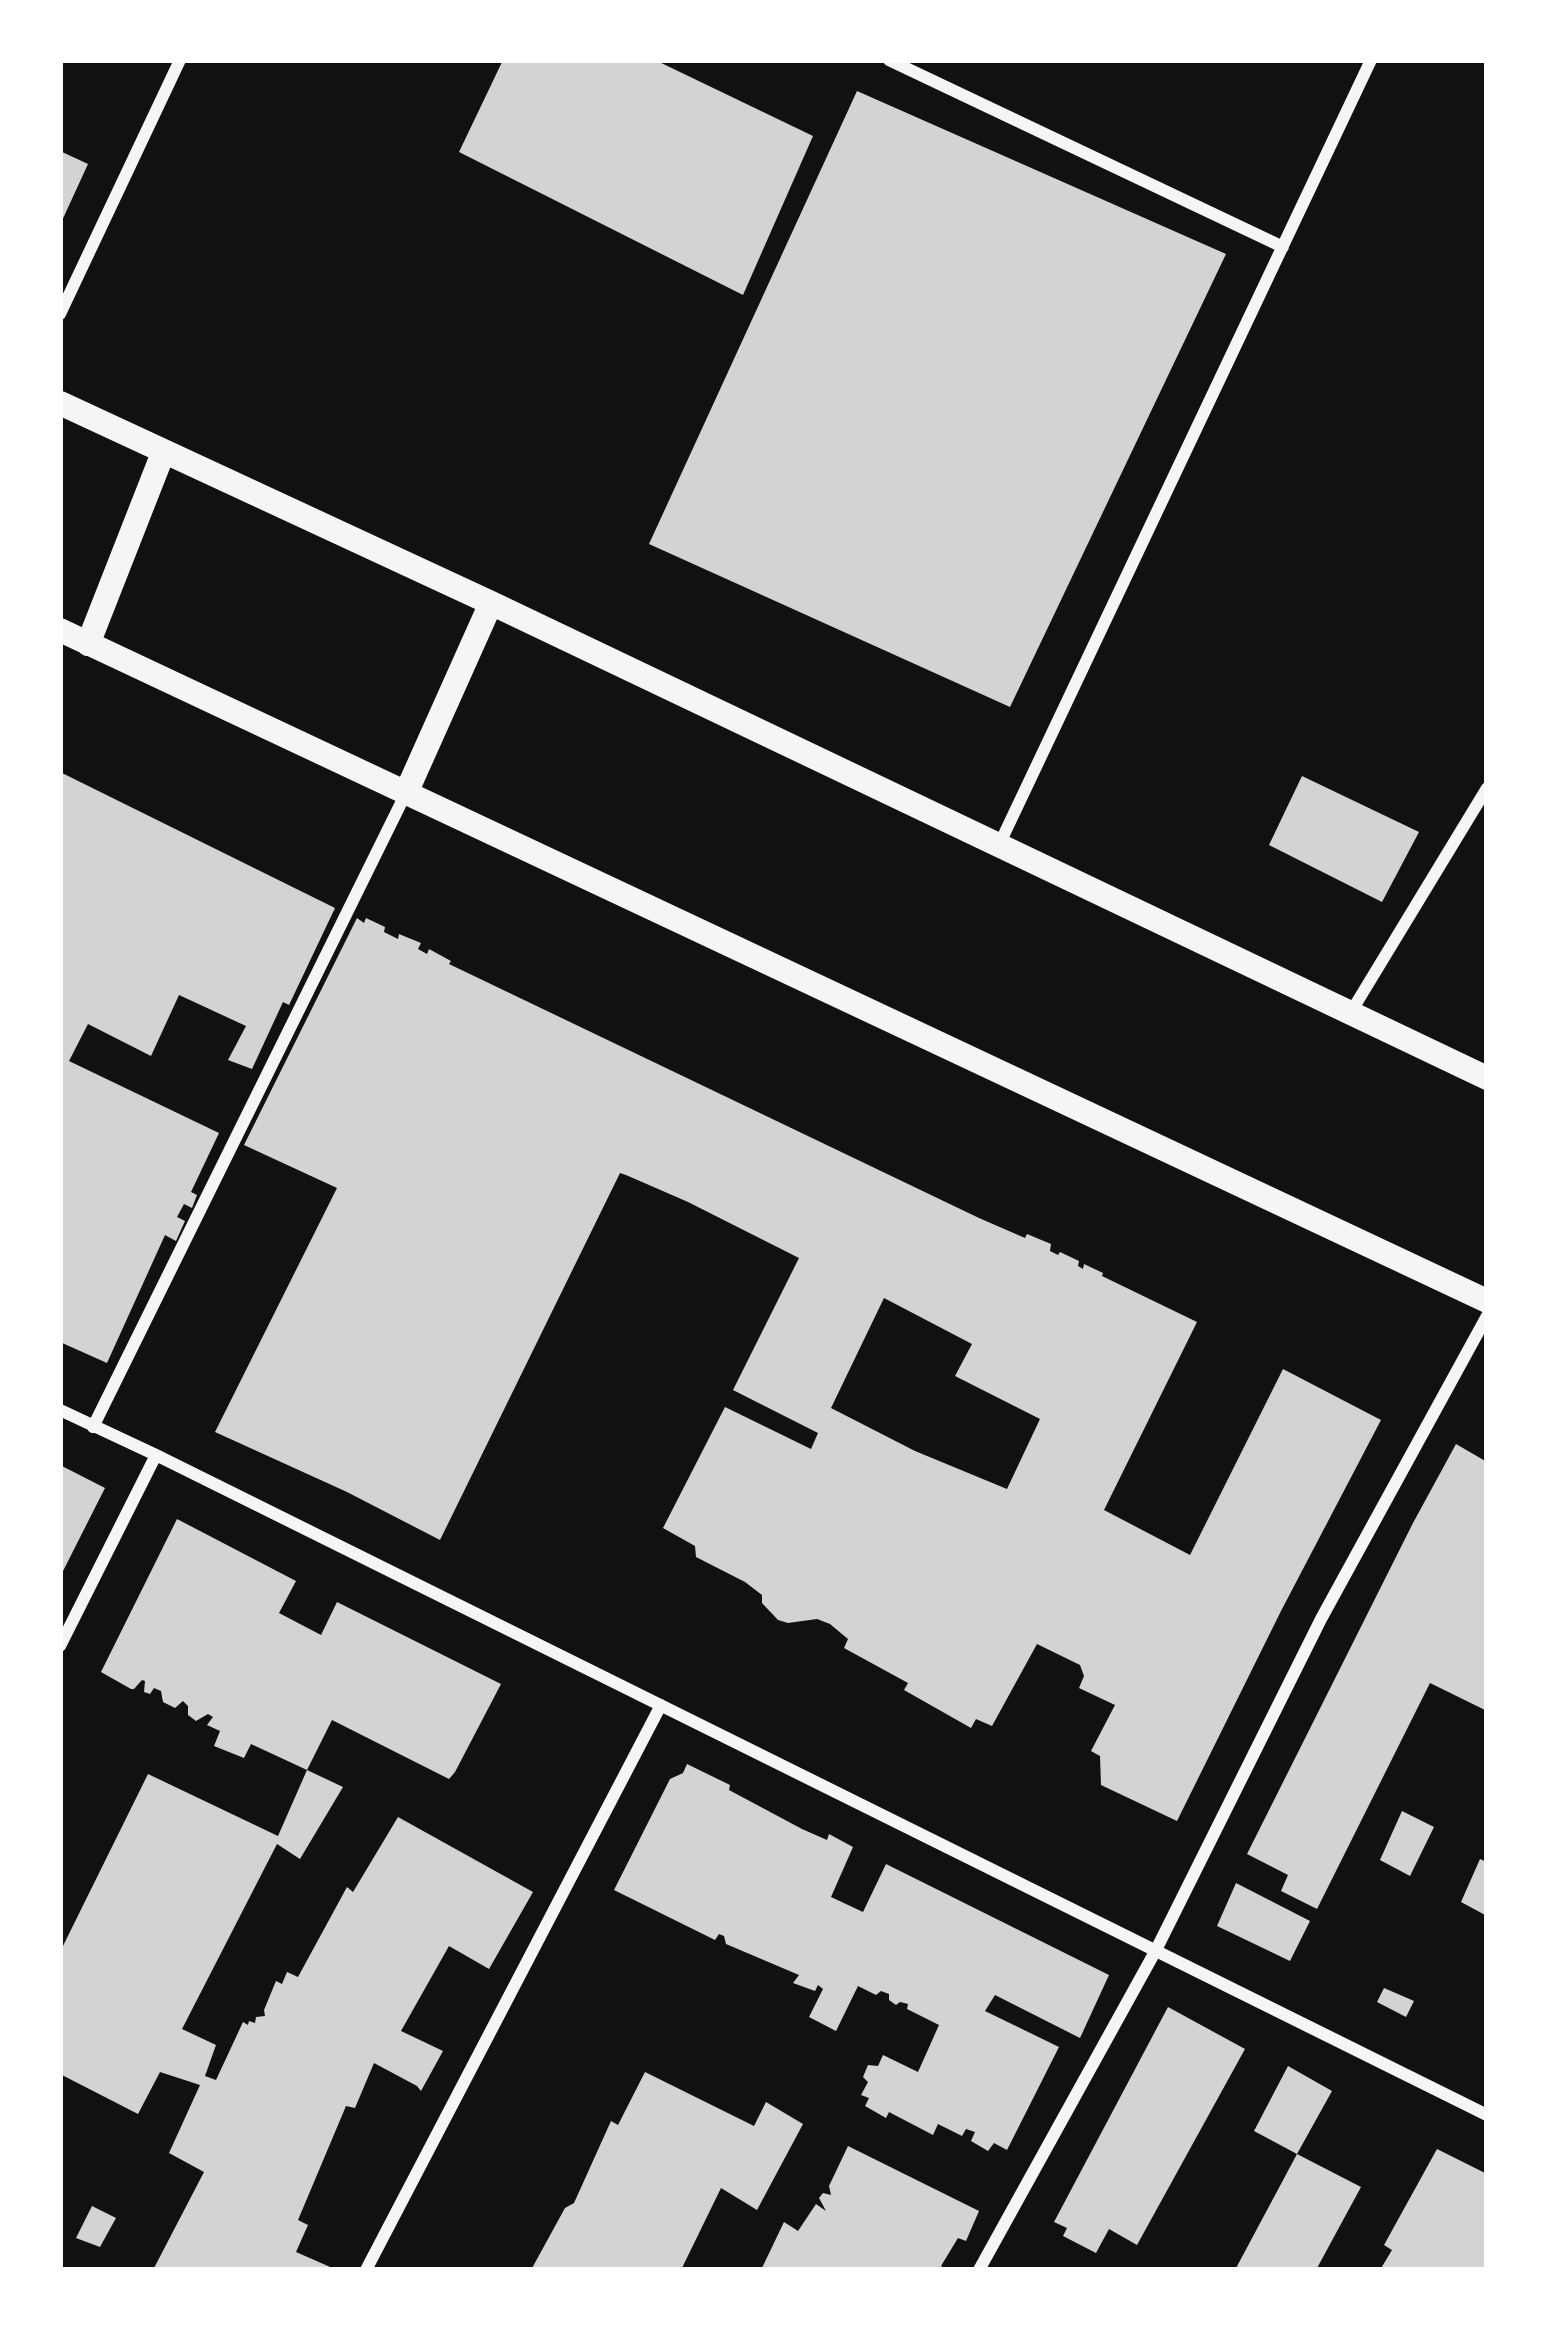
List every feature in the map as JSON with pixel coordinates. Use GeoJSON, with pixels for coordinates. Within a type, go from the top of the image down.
{"type":"FeatureCollection","features":[{"type":"Feature","properties":{"kind":"main road"},"geometry":{"type":"LineString","coordinates":[[60,403],[1487,1078]]}},
{"type":"Feature","properties":{"kind":"main road"},"geometry":{"type":"LineString","coordinates":[[88,644],[163,453]]}},
{"type":"Feature","properties":{"kind":"main road"},"geometry":{"type":"LineString","coordinates":[[406,794],[491,603]]}},
{"type":"Feature","properties":{"kind":"main road"},"geometry":{"type":"LineString","coordinates":[[60,630],[1487,1301]]}},
{"type":"Feature","properties":{"kind":"street"},"geometry":{"type":"LineString","coordinates":[[60,314],[180,60]]}},
{"type":"Feature","properties":{"kind":"street"},"geometry":{"type":"LineString","coordinates":[[889,60],[1283,247]]}},
{"type":"Feature","properties":{"kind":"street"},"geometry":{"type":"LineString","coordinates":[[998,846],[1371,60]]}},
{"type":"Feature","properties":{"kind":"street"},"geometry":{"type":"LineString","coordinates":[[1351,1013],[1487,788]]}},
{"type":"Feature","properties":{"kind":"street"},"geometry":{"type":"LineString","coordinates":[[93,1427],[406,794]]}},
{"type":"Feature","properties":{"kind":"street"},"geometry":{"type":"LineString","coordinates":[[979,2270],[1156,1950],[1321,1619],[1487,1316]]}},
{"type":"Feature","properties":{"kind":"street"},"geometry":{"type":"LineString","coordinates":[[60,1410],[1487,2115]]}},
{"type":"Feature","properties":{"kind":"street"},"geometry":{"type":"LineString","coordinates":[[60,1646],[156,1455]]}},
{"type":"Feature","properties":{"kind":"street"},"geometry":{"type":"LineString","coordinates":[[366,2270],[661,1706]]}},
{"type":"Feature","properties":{"kind":"building"},"geometry":{"type":"Polygon","coordinates":[[[503,60],[655,60],[813,136],[743,295],[459,152],[503,60]]]}},
{"type":"Feature","properties":{"kind":"building"},"geometry":{"type":"Polygon","coordinates":[[[857,91],[1226,254],[1010,707],[649,544],[857,91]]]}},
{"type":"Feature","properties":{"kind":"building"},"geometry":{"type":"Polygon","coordinates":[[[60,151],[88,164],[60,225],[60,151]]]}},
{"type":"Feature","properties":{"kind":"building"},"geometry":{"type":"Polygon","coordinates":[[[60,772],[335,908],[252,1069],[228,1060],[246,1026],[179,995],[151,1056],[88,1024],[69,1061],[219,1133],[191,1192],[197,1195],[192,1208],[184,1204],[177,1217],[185,1221],[176,1241],[165,1235],[107,1363],[60,1342],[60,772]]]}},
{"type":"Feature","properties":{"kind":"building"},"geometry":{"type":"Polygon","coordinates":[[[1302,776],[1419,832],[1382,902],[1269,845],[1302,776]]]}},
{"type":"Feature","properties":{"kind":"building"},"geometry":{"type":"Polygon","coordinates":[[[357,918],[364,923],[366,918],[398,939],[399,934],[421,943],[418,949],[427,954],[429,949],[449,964],[979,1218],[1051,1244],[1050,1251],[1079,1261],[1083,1269],[1084,1264],[1197,1322],[1104,1510],[1190,1555],[1283,1369],[1381,1420],[1177,1821],[1101,1785],[1100,1756],[1091,1751],[1115,1705],[1079,1688],[1084,1676],[1080,1665],[1037,1644],[992,1726],[976,1719],[971,1728],[904,1690],[908,1683],[844,1648],[848,1639],[830,1624],[817,1619],[778,1620],[762,1603],[762,1595],[696,1557],[695,1546],[663,1528],[725,1407],[811,1449],[818,1433],[733,1390],[799,1258],[626,1175],[620,1173],[440,1540],[215,1432],[337,1188],[244,1145],[357,918]],[[884,1298],[831,1408],[915,1451],[1007,1489],[1040,1419],[955,1376],[972,1344],[884,1298]]]}},
{"type":"Feature","properties":{"kind":"building"},"geometry":{"type":"Polygon","coordinates":[[[1456,1444],[1487,1462],[1487,1711],[1430,1683],[1317,1909],[1281,1891],[1288,1875],[1247,1854],[1456,1444]]]}},
{"type":"Feature","properties":{"kind":"building"},"geometry":{"type":"Polygon","coordinates":[[[60,1465],[105,1488],[60,1577],[60,1465]]]}},
{"type":"Feature","properties":{"kind":"building"},"geometry":{"type":"Polygon","coordinates":[[[177,1519],[296,1581],[279,1613],[321,1635],[337,1602],[501,1684],[449,1779],[332,1720],[307,1770],[251,1744],[244,1758],[214,1746],[220,1731],[207,1725],[213,1717],[208,1714],[196,1721],[183,1701],[175,1708],[163,1702],[161,1691],[144,1692],[145,1681],[131,1689],[101,1672],[177,1519]]]}},
{"type":"Feature","properties":{"kind":"building"},"geometry":{"type":"Polygon","coordinates":[[[687,1764],[802,1829],[827,1840],[829,1834],[853,1847],[831,1897],[863,1912],[886,1864],[1109,1975],[1080,2038],[995,1995],[985,2011],[1059,2047],[1007,2150],[994,2143],[988,2151],[971,2141],[975,2132],[966,2129],[962,2136],[938,2124],[933,2135],[889,2112],[886,2118],[865,2106],[869,2098],[861,2095],[868,2082],[863,2077],[868,2065],[878,2066],[883,2055],[918,2072],[939,2025],[907,2009],[908,2004],[896,2005],[889,1994],[881,1991],[876,1995],[858,1986],[836,2031],[809,2017],[823,1989],[818,1985],[815,1991],[793,1983],[799,1975],[726,1944],[724,1936],[719,1934],[715,1940],[614,1890],[670,1779],[683,1773],[687,1764]]]}},
{"type":"Feature","properties":{"kind":"building"},"geometry":{"type":"Polygon","coordinates":[[[307,1770],[343,1787],[300,1859],[277,1844],[182,2029],[216,2045],[205,2076],[216,2080],[243,2022],[248,2025],[265,2016],[276,1981],[282,1984],[287,1972],[298,1977],[347,1887],[353,1892],[398,1817],[533,1892],[489,1969],[449,1946],[401,2031],[443,2051],[421,2091],[374,2063],[355,2108],[346,2106],[298,2220],[308,2225],[296,2252],[337,2270],[153,2270],[204,2172],[169,2153],[200,2085],[160,2072],[138,2114],[60,2074],[60,1952],[148,1774],[278,1836],[307,1770]]]}},
{"type":"Feature","properties":{"kind":"building"},"geometry":{"type":"Polygon","coordinates":[[[1402,1811],[1434,1827],[1410,1876],[1380,1860],[1402,1811]]]}},
{"type":"Feature","properties":{"kind":"building"},"geometry":{"type":"Polygon","coordinates":[[[1480,1859],[1487,1862],[1487,1916],[1461,1902],[1480,1859]]]}},
{"type":"Feature","properties":{"kind":"building"},"geometry":{"type":"Polygon","coordinates":[[[1236,1883],[1310,1921],[1290,1961],[1217,1926],[1236,1883]]]}},
{"type":"Feature","properties":{"kind":"building"},"geometry":{"type":"Polygon","coordinates":[[[1384,1988],[1414,2001],[1406,2017],[1377,2002],[1384,1988]]]}},
{"type":"Feature","properties":{"kind":"building"},"geometry":{"type":"Polygon","coordinates":[[[1168,2007],[1245,2049],[1137,2245],[1109,2229],[1096,2253],[1063,2236],[1067,2228],[1054,2222],[1168,2007]]]}},
{"type":"Feature","properties":{"kind":"building"},"geometry":{"type":"Polygon","coordinates":[[[1288,2066],[1332,2091],[1297,2154],[1254,2131],[1288,2066]]]}},
{"type":"Feature","properties":{"kind":"building"},"geometry":{"type":"Polygon","coordinates":[[[645,2072],[754,2126],[766,2102],[803,2124],[757,2210],[721,2188],[681,2270],[531,2270],[565,2208],[574,2203],[611,2121],[618,2125],[645,2072]]]}},
{"type":"Feature","properties":{"kind":"building"},"geometry":{"type":"Polygon","coordinates":[[[848,2146],[979,2211],[966,2241],[958,2238],[941,2266],[948,2270],[761,2270],[784,2222],[798,2231],[816,2204],[826,2211],[819,2198],[823,2193],[831,2195],[829,2186],[848,2146]]]}},
{"type":"Feature","properties":{"kind":"building"},"geometry":{"type":"Polygon","coordinates":[[[1437,2149],[1487,2174],[1487,2270],[1380,2270],[1392,2250],[1384,2245],[1437,2149]]]}},
{"type":"Feature","properties":{"kind":"building"},"geometry":{"type":"Polygon","coordinates":[[[1297,2154],[1361,2187],[1316,2270],[1235,2270],[1297,2154]]]}},
{"type":"Feature","properties":{"kind":"building"},"geometry":{"type":"Polygon","coordinates":[[[92,2206],[116,2218],[100,2247],[76,2238],[92,2206]]]}}]}
